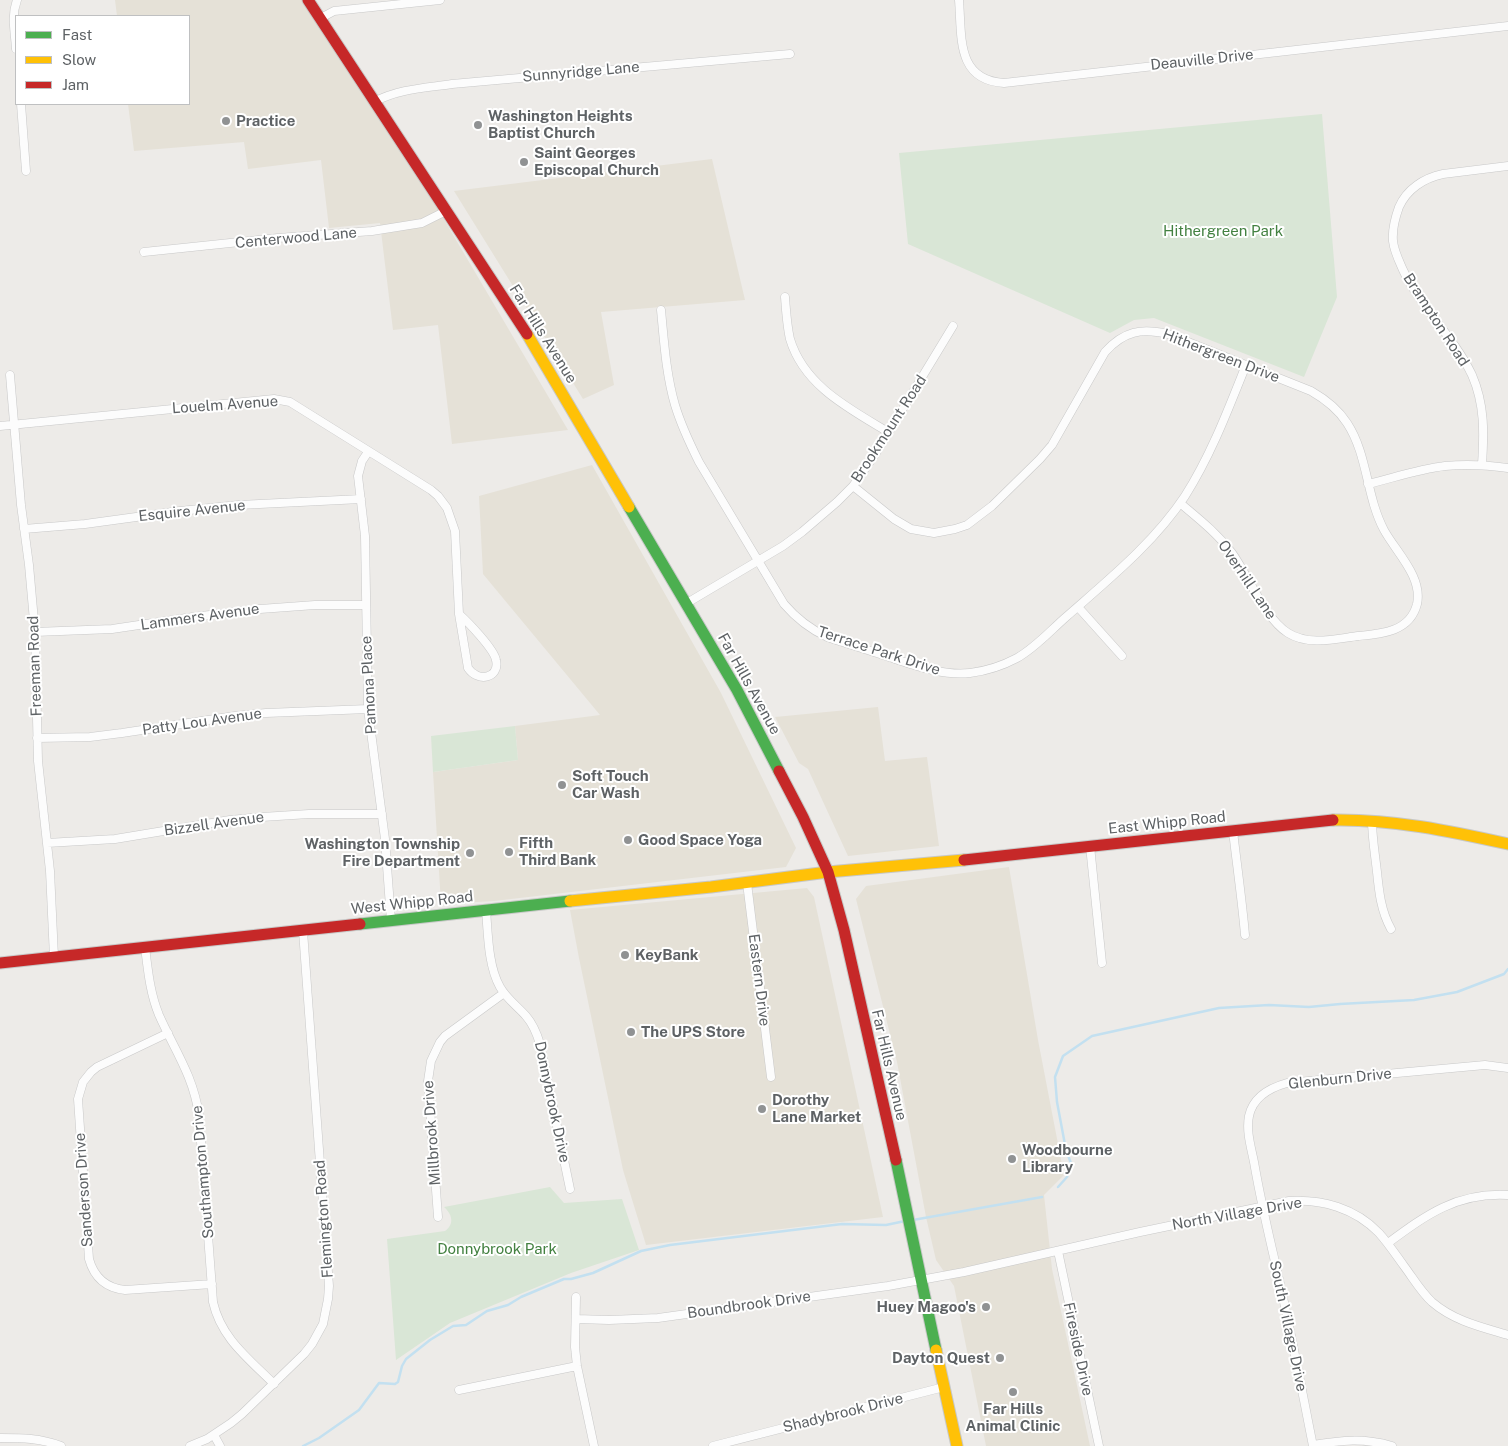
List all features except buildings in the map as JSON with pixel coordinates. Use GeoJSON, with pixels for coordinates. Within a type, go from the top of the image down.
{"type":"FeatureCollection","features":[{"type":"Feature","properties":{"kind":"main road","name":"Far Hills Avenue"},"geometry":{"type":"LineString","coordinates":[[308,0],[524,330],[737,690],[803,816],[828,872],[845,932],[908,1214],[957,1446]]}},
{"type":"Feature","properties":{"kind":"main road","name":"East Whipp Road"},"geometry":{"type":"LineString","coordinates":[[828,872],[945,862],[1331,820],[1372,820],[1420,825],[1508,844]]}},
{"type":"Feature","properties":{"kind":"main road","name":"West Whipp Road"},"geometry":{"type":"LineString","coordinates":[[0,963],[747,883],[828,872]]}},
{"type":"Feature","properties":{"kind":"street"},"geometry":{"type":"LineString","coordinates":[[15,39],[13,19],[17,0]]}},
{"type":"Feature","properties":{"kind":"street"},"geometry":{"type":"LineString","coordinates":[[319,19],[334,11],[440,0]]}},
{"type":"Feature","properties":{"kind":"street","name":"Deauville Drive"},"geometry":{"type":"LineString","coordinates":[[959,0],[964,52],[967,63],[979,76],[998,82],[1508,26]]}},
{"type":"Feature","properties":{"kind":"street","name":"Sunnyridge Lane"},"geometry":{"type":"LineString","coordinates":[[374,102],[391,94],[452,84],[790,54]]}},
{"type":"Feature","properties":{"kind":"street"},"geometry":{"type":"LineString","coordinates":[[21,105],[26,171]]}},
{"type":"Feature","properties":{"kind":"street","name":"Brampton Road"},"geometry":{"type":"LineString","coordinates":[[1482,465],[1484,420],[1475,384],[1465,362],[1406,276],[1395,250],[1393,231],[1396,214],[1404,198],[1424,180],[1443,174],[1508,166]]}},
{"type":"Feature","properties":{"kind":"street","name":"Centerwood Lane"},"geometry":{"type":"LineString","coordinates":[[144,252],[278,238],[372,231],[422,223],[446,211]]}},
{"type":"Feature","properties":{"kind":"street"},"geometry":{"type":"LineString","coordinates":[[785,297],[791,340],[800,361],[808,372],[835,399],[888,432]]}},
{"type":"Feature","properties":{"kind":"street","name":"Terrace Park Drive"},"geometry":{"type":"LineString","coordinates":[[662,310],[668,370],[680,420],[699,462],[784,604],[802,622],[827,637],[948,673],[980,672],[1018,658],[1078,607],[1146,544],[1180,503],[1206,460],[1215,443],[1246,366]]}},
{"type":"Feature","properties":{"kind":"street","name":"Brookmount Road"},"geometry":{"type":"LineString","coordinates":[[686,603],[802,532],[853,486],[876,453],[952,326]]}},
{"type":"Feature","properties":{"kind":"street","name":"Hithergreen Drive"},"geometry":{"type":"LineString","coordinates":[[853,486],[894,520],[911,529],[934,532],[955,530],[967,525],[980,516],[1040,459],[1052,445],[1105,352],[1120,338],[1136,332],[1168,334],[1321,396],[1334,407],[1356,439],[1368,484]]}},
{"type":"Feature","properties":{"kind":"street","name":"Freeman Road"},"geometry":{"type":"LineString","coordinates":[[10,375],[35,632],[37,738],[51,880],[54,957]]}},
{"type":"Feature","properties":{"kind":"street","name":"Louelm Avenue"},"geometry":{"type":"LineString","coordinates":[[0,426],[280,399],[294,403],[438,496],[447,508],[455,531],[459,614]]}},
{"type":"Feature","properties":{"kind":"street","name":"Pamona Place"},"geometry":{"type":"LineString","coordinates":[[368,452],[362,461],[358,476],[365,536],[368,709],[385,839],[391,920]]}},
{"type":"Feature","properties":{"kind":"street"},"geometry":{"type":"LineString","coordinates":[[1368,484],[1445,466],[1482,465],[1508,468]]}},
{"type":"Feature","properties":{"kind":"street","name":"Overhill Lane"},"geometry":{"type":"LineString","coordinates":[[1180,503],[1224,543],[1272,619],[1281,628],[1306,640],[1345,638],[1383,634],[1402,626],[1411,617],[1417,603],[1417,589],[1414,580],[1384,529],[1372,500],[1368,484]]}},
{"type":"Feature","properties":{"kind":"street","name":"Esquire Avenue"},"geometry":{"type":"LineString","coordinates":[[24,529],[85,524],[239,505],[361,499]]}},
{"type":"Feature","properties":{"kind":"street","name":"Lammers Avenue"},"geometry":{"type":"LineString","coordinates":[[35,632],[112,629],[260,608],[366,605]]}},
{"type":"Feature","properties":{"kind":"street"},"geometry":{"type":"LineString","coordinates":[[1078,607],[1122,656]]}},
{"type":"Feature","properties":{"kind":"street"},"geometry":{"type":"LineString","coordinates":[[459,614],[495,656],[497,664],[495,670],[488,676],[476,676],[468,668],[459,614]]}},
{"type":"Feature","properties":{"kind":"street","name":"Patty Lou Avenue"},"geometry":{"type":"LineString","coordinates":[[37,738],[122,734],[250,714],[368,709]]}},
{"type":"Feature","properties":{"kind":"street","name":"Bizzell Avenue"},"geometry":{"type":"LineString","coordinates":[[47,843],[115,839],[230,820],[262,817],[309,814],[382,814]]}},
{"type":"Feature","properties":{"kind":"street"},"geometry":{"type":"LineString","coordinates":[[1372,820],[1373,844],[1381,902],[1383,912],[1391,929]]}},
{"type":"Feature","properties":{"kind":"street"},"geometry":{"type":"LineString","coordinates":[[1233,831],[1245,935]]}},
{"type":"Feature","properties":{"kind":"street"},"geometry":{"type":"LineString","coordinates":[[1090,846],[1102,963]]}},
{"type":"Feature","properties":{"kind":"street","name":"Eastern Drive"},"geometry":{"type":"LineString","coordinates":[[747,883],[771,1077]]}},
{"type":"Feature","properties":{"kind":"street","name":"Donnybrook Drive"},"geometry":{"type":"LineString","coordinates":[[486,910],[492,967],[495,977],[504,993],[532,1024],[538,1039],[570,1190]]}},
{"type":"Feature","properties":{"kind":"street","name":"Flemington Road"},"geometry":{"type":"LineString","coordinates":[[190,1446],[214,1435],[242,1414],[312,1344],[323,1324],[329,1286],[303,931]]}},
{"type":"Feature","properties":{"kind":"street","name":"Southampton Drive"},"geometry":{"type":"LineString","coordinates":[[145,947],[153,999],[188,1072],[197,1100],[216,1312],[224,1331],[232,1341],[274,1384]]}},
{"type":"Feature","properties":{"kind":"street","name":"Millbrook Drive"},"geometry":{"type":"LineString","coordinates":[[438,1218],[428,1081],[431,1061],[436,1049],[445,1036],[504,993]]}},
{"type":"Feature","properties":{"kind":"street","name":"Sanderson Drive"},"geometry":{"type":"LineString","coordinates":[[168,1033],[97,1067],[85,1078],[80,1089],[78,1099],[89,1259],[95,1274],[100,1280],[115,1289],[212,1284]]}},
{"type":"Feature","properties":{"kind":"street","name":"Glenburn Drive"},"geometry":{"type":"LineString","coordinates":[[1262,1206],[1248,1123],[1249,1115],[1256,1100],[1269,1090],[1287,1083],[1485,1065],[1508,1068]]}},
{"type":"Feature","properties":{"kind":"street"},"geometry":{"type":"LineString","coordinates":[[1388,1243],[1420,1220],[1455,1202],[1486,1196],[1508,1195]]}},
{"type":"Feature","properties":{"kind":"street","name":"North Village Drive"},"geometry":{"type":"LineString","coordinates":[[921,1280],[1262,1206],[1301,1200],[1338,1206],[1366,1222],[1379,1232],[1422,1292],[1441,1309],[1455,1318],[1470,1324],[1508,1335]]}},
{"type":"Feature","properties":{"kind":"street","name":"South Village Drive"},"geometry":{"type":"LineString","coordinates":[[1262,1206],[1313,1446]]}},
{"type":"Feature","properties":{"kind":"street","name":"Fireside Drive"},"geometry":{"type":"LineString","coordinates":[[1058,1251],[1099,1446]]}},
{"type":"Feature","properties":{"kind":"street","name":"Boundbrook Drive"},"geometry":{"type":"LineString","coordinates":[[576,1319],[658,1318],[921,1280]]}},
{"type":"Feature","properties":{"kind":"street"},"geometry":{"type":"LineString","coordinates":[[576,1297],[577,1366],[594,1446]]}},
{"type":"Feature","properties":{"kind":"street"},"geometry":{"type":"LineString","coordinates":[[459,1390],[577,1366]]}},
{"type":"Feature","properties":{"kind":"street","name":"Shadybrook Drive"},"geometry":{"type":"LineString","coordinates":[[713,1446],[944,1387]]}},
{"type":"Feature","properties":{"kind":"street"},"geometry":{"type":"LineString","coordinates":[[214,1435],[220,1446]]}},
{"type":"Feature","properties":{"kind":"street"},"geometry":{"type":"LineString","coordinates":[[0,1438],[20,1437],[36,1439],[61,1446]]}},
{"type":"Feature","properties":{"kind":"street"},"geometry":{"type":"LineString","coordinates":[[1313,1446],[1355,1440],[1392,1446]]}},
{"type":"Feature","properties":{"kind":"shaded area"},"geometry":{"type":"Polygon","coordinates":[[[115,0],[309,0],[386,121],[568,430],[452,444],[438,325],[393,330],[380,223],[329,228],[321,160],[248,169],[244,142],[134,151],[128,105],[190,105],[190,15],[117,15],[115,0]]]}},
{"type":"Feature","properties":{"kind":"shaded area"},"geometry":{"type":"Polygon","coordinates":[[[712,159],[745,300],[601,312],[614,385],[583,399],[454,191],[712,159]]]}},
{"type":"Feature","properties":{"kind":"shaded area"},"geometry":{"type":"Polygon","coordinates":[[[592,465],[721,693],[796,848],[786,867],[494,901],[441,904],[433,772],[518,760],[515,726],[600,715],[483,574],[479,496],[592,465]]]}},
{"type":"Feature","properties":{"kind":"shaded area"},"geometry":{"type":"Polygon","coordinates":[[[878,707],[885,761],[927,757],[939,846],[848,856],[808,769],[799,763],[775,717],[878,707]]]}},
{"type":"Feature","properties":{"kind":"shaded area"},"geometry":{"type":"Polygon","coordinates":[[[1009,867],[1038,1040],[1064,1175],[1044,1195],[1052,1269],[1090,1446],[986,1446],[954,1286],[936,1260],[926,1217],[897,1062],[856,899],[866,886],[1009,867]]]}},
{"type":"Feature","properties":{"kind":"shaded area"},"geometry":{"type":"Polygon","coordinates":[[[807,888],[814,897],[883,1217],[646,1245],[623,1170],[570,910],[807,888]]]}},
{"type":"Feature","properties":{"kind":"green space","name":"Hithergreen Park"},"geometry":{"type":"Polygon","coordinates":[[[1322,114],[1337,297],[1304,377],[1154,318],[1134,320],[1110,333],[908,244],[899,153],[1322,114]]]}},
{"type":"Feature","properties":{"kind":"green space"},"geometry":{"type":"Polygon","coordinates":[[[515,726],[518,760],[433,772],[431,736],[515,726]]]}},
{"type":"Feature","properties":{"kind":"green space","name":"Donnybrook Park"},"geometry":{"type":"Polygon","coordinates":[[[550,1187],[564,1203],[622,1199],[639,1250],[571,1273],[450,1323],[396,1360],[387,1239],[445,1231],[450,1225],[451,1219],[444,1207],[550,1187]]]}},
{"type":"Feature","properties":{"kind":"waterway"},"geometry":{"type":"LineString","coordinates":[[1058,1187],[1067,1177],[1072,1166],[1066,1150],[1057,1102],[1055,1077],[1063,1056],[1092,1036],[1219,1008],[1269,1005],[1309,1007],[1414,1000],[1457,992],[1504,974],[1508,969]]}},
{"type":"Feature","properties":{"kind":"waterway"},"geometry":{"type":"LineString","coordinates":[[913,1220],[1042,1197]]}},
{"type":"Feature","properties":{"kind":"waterway"},"geometry":{"type":"LineString","coordinates":[[303,1446],[319,1438],[359,1410],[379,1383],[395,1384],[398,1382],[406,1359],[430,1340],[453,1326],[466,1325],[487,1311],[508,1305],[521,1297],[564,1279],[593,1273],[641,1251],[670,1245],[842,1224],[886,1225],[905,1221]]}},
{"type":"Feature","properties":{"kind":"traffic: fast"},"geometry":{"type":"LineString","coordinates":[[629,507],[737,690],[779,771]]}},
{"type":"Feature","properties":{"kind":"traffic: fast"},"geometry":{"type":"LineString","coordinates":[[360,924],[570,901]]}},
{"type":"Feature","properties":{"kind":"traffic: fast"},"geometry":{"type":"LineString","coordinates":[[896,1160],[936,1350]]}},
{"type":"Feature","properties":{"kind":"traffic: slow"},"geometry":{"type":"LineString","coordinates":[[527,334],[629,507]]}},
{"type":"Feature","properties":{"kind":"traffic: slow"},"geometry":{"type":"LineString","coordinates":[[1333,820],[1378,821],[1443,830],[1508,844]]}},
{"type":"Feature","properties":{"kind":"traffic: slow"},"geometry":{"type":"LineString","coordinates":[[570,901],[711,887],[828,872],[964,860]]}},
{"type":"Feature","properties":{"kind":"traffic: slow"},"geometry":{"type":"LineString","coordinates":[[936,1350],[957,1446]]}},
{"type":"Feature","properties":{"kind":"traffic: jam"},"geometry":{"type":"LineString","coordinates":[[308,0],[527,334]]}},
{"type":"Feature","properties":{"kind":"traffic: jam"},"geometry":{"type":"LineString","coordinates":[[779,771],[803,817],[828,872],[844,930],[896,1160]]}},
{"type":"Feature","properties":{"kind":"traffic: jam"},"geometry":{"type":"LineString","coordinates":[[964,860],[1333,820]]}},
{"type":"Feature","properties":{"kind":"traffic: jam"},"geometry":{"type":"LineString","coordinates":[[0,963],[360,924]]}},
{"type":"Feature","properties":{"kind":"place","name":"Practice"},"geometry":{"type":"Point","coordinates":[226,121]}},
{"type":"Feature","properties":{"kind":"place","name":"Washington Heights Baptist Church"},"geometry":{"type":"Point","coordinates":[478,125]}},
{"type":"Feature","properties":{"kind":"place","name":"Saint Georges Episcopal Church"},"geometry":{"type":"Point","coordinates":[524,162]}},
{"type":"Feature","properties":{"kind":"place","name":"Soft Touch Car Wash"},"geometry":{"type":"Point","coordinates":[562,785]}},
{"type":"Feature","properties":{"kind":"place","name":"Good Space Yoga"},"geometry":{"type":"Point","coordinates":[628,840]}},
{"type":"Feature","properties":{"kind":"place","name":"Fifth Third Bank"},"geometry":{"type":"Point","coordinates":[509,852]}},
{"type":"Feature","properties":{"kind":"place","name":"Washington Township Fire Department"},"geometry":{"type":"Point","coordinates":[470,853]}},
{"type":"Feature","properties":{"kind":"place","name":"KeyBank"},"geometry":{"type":"Point","coordinates":[625,955]}},
{"type":"Feature","properties":{"kind":"place","name":"The UPS Store"},"geometry":{"type":"Point","coordinates":[631,1032]}},
{"type":"Feature","properties":{"kind":"place","name":"Dorothy Lane Market"},"geometry":{"type":"Point","coordinates":[762,1109]}},
{"type":"Feature","properties":{"kind":"place","name":"Woodbourne Library"},"geometry":{"type":"Point","coordinates":[1012,1159]}},
{"type":"Feature","properties":{"kind":"place","name":"Huey Magoo's"},"geometry":{"type":"Point","coordinates":[986,1307]}},
{"type":"Feature","properties":{"kind":"place","name":"Dayton Quest"},"geometry":{"type":"Point","coordinates":[1000,1358]}},
{"type":"Feature","properties":{"kind":"place","name":"Far Hills Animal Clinic"},"geometry":{"type":"Point","coordinates":[1013,1392]}}]}
